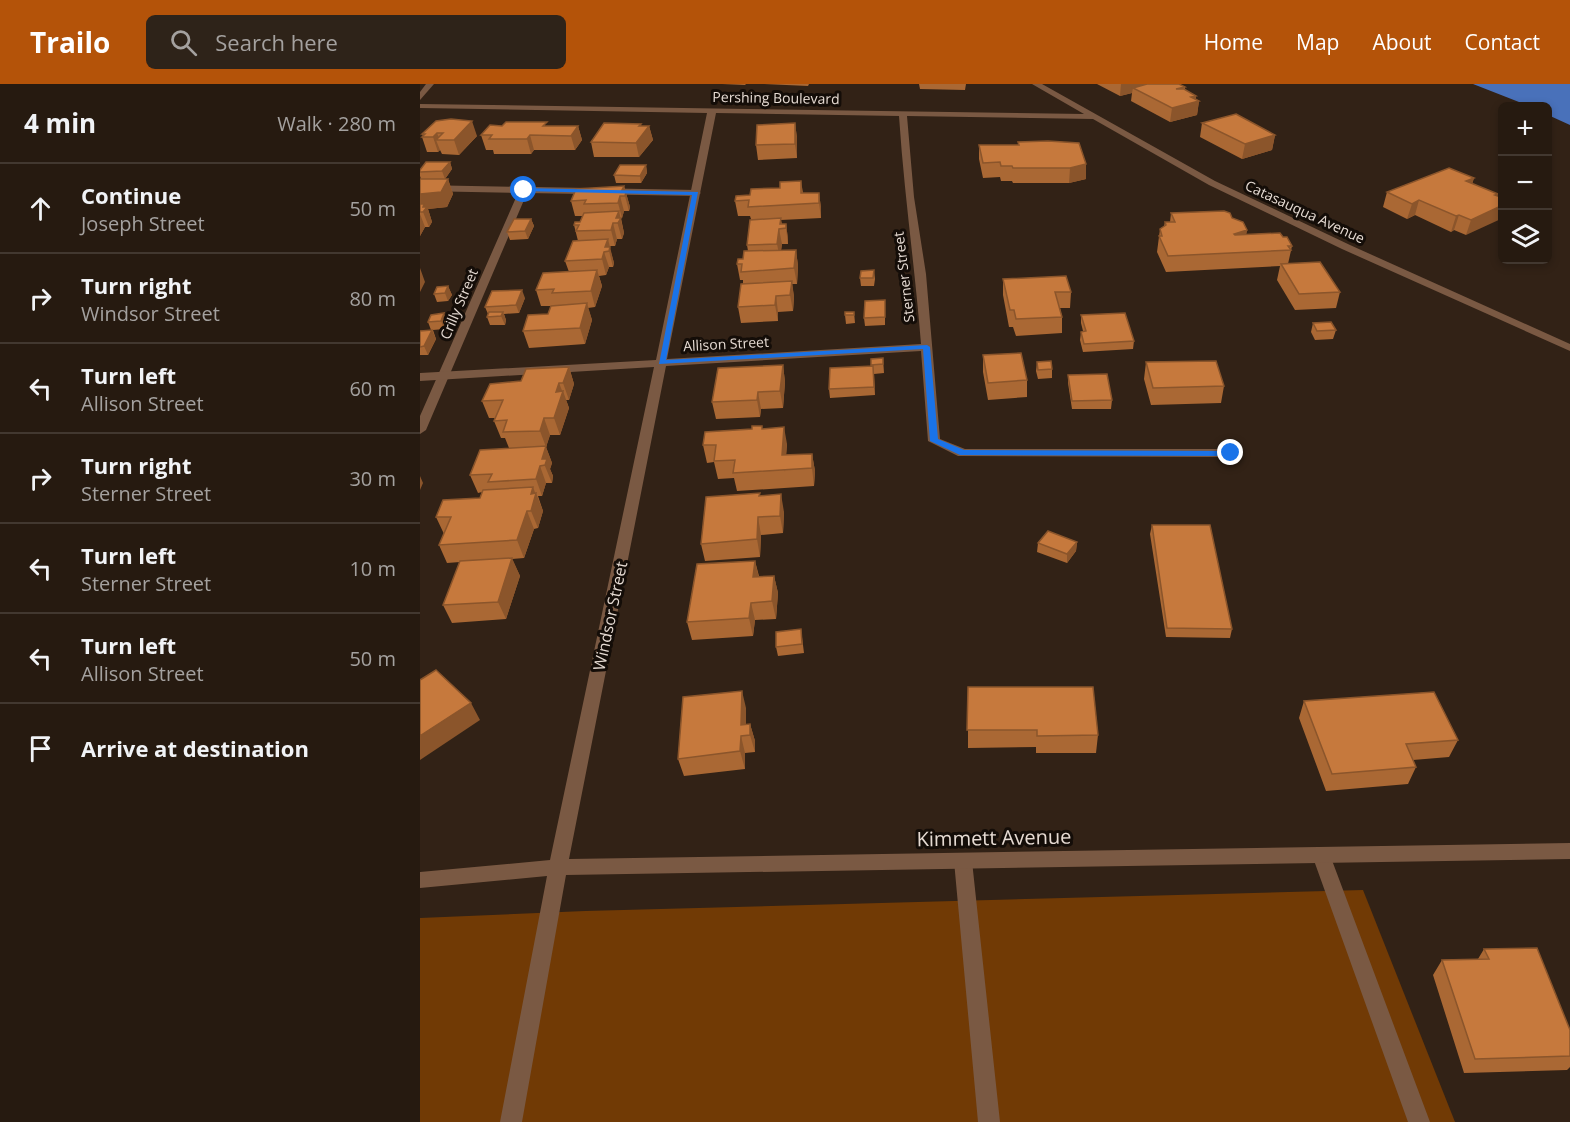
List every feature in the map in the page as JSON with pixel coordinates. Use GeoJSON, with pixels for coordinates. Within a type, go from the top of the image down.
{"type":"FeatureCollection","features":[{"type":"Feature","properties":{"kind":"street"},"geometry":{"type":"LineString","coordinates":[[420,98],[430,84]]}},
{"type":"Feature","properties":{"kind":"street","name":"Catasauqua Avenue"},"geometry":{"type":"LineString","coordinates":[[1036,84],[1212,183],[1346,247],[1570,348]]}},
{"type":"Feature","properties":{"kind":"street","name":"Pershing Boulevard"},"geometry":{"type":"LineString","coordinates":[[420,106],[1096,117]]}},
{"type":"Feature","properties":{"kind":"street","name":"Windsor Street"},"geometry":{"type":"LineString","coordinates":[[510,1122],[558,867],[712,111]]}},
{"type":"Feature","properties":{"kind":"street","name":"Sterner Street"},"geometry":{"type":"LineString","coordinates":[[903,114],[909,197],[921,274],[934,441],[963,453],[1231,453]]}},
{"type":"Feature","properties":{"kind":"street"},"geometry":{"type":"LineString","coordinates":[[420,188],[696,193]]}},
{"type":"Feature","properties":{"kind":"street","name":"Crilly Street"},"geometry":{"type":"LineString","coordinates":[[420,430],[524,190]]}},
{"type":"Feature","properties":{"kind":"street","name":"Allison Street"},"geometry":{"type":"LineString","coordinates":[[420,377],[927,347]]}},
{"type":"Feature","properties":{"kind":"street","name":"Kimmett Avenue"},"geometry":{"type":"LineString","coordinates":[[420,880],[558,867],[1570,851]]}},
{"type":"Feature","properties":{"kind":"street"},"geometry":{"type":"LineString","coordinates":[[1321,855],[1419,1122]]}},
{"type":"Feature","properties":{"kind":"street"},"geometry":{"type":"LineString","coordinates":[[963,861],[989,1122]]}},
{"type":"Feature","properties":{"kind":"shaded area"},"geometry":{"type":"Polygon","coordinates":[[[1363,890],[1455,1122],[420,1122],[420,918],[585,911],[1363,890]]]}},
{"type":"Feature","properties":{"kind":"water"},"geometry":{"type":"Polygon","coordinates":[[[1473,84],[1570,84],[1570,125],[1552,117],[1552,102],[1519,102],[1473,84]]]}},
{"type":"Feature","properties":{"kind":"building"},"geometry":{"type":"Polygon","coordinates":[[[1147,84],[1179,84],[1185,87],[1176,89],[1184,89],[1196,96],[1191,97],[1199,101],[1172,108],[1133,88],[1147,84]]]}},
{"type":"Feature","properties":{"kind":"building"},"geometry":{"type":"Polygon","coordinates":[[[1236,114],[1275,135],[1245,144],[1202,123],[1236,114]]]}},
{"type":"Feature","properties":{"kind":"building"},"geometry":{"type":"Polygon","coordinates":[[[451,119],[472,121],[454,140],[436,140],[443,133],[437,133],[433,137],[422,137],[425,134],[422,134],[436,121],[451,119]]]}},
{"type":"Feature","properties":{"kind":"building"},"geometry":{"type":"Polygon","coordinates":[[[506,122],[547,122],[543,126],[578,126],[571,136],[530,135],[527,139],[489,139],[492,135],[481,135],[490,125],[502,126],[506,122]]]}},
{"type":"Feature","properties":{"kind":"building"},"geometry":{"type":"Polygon","coordinates":[[[604,123],[649,126],[636,143],[591,142],[604,123]]]}},
{"type":"Feature","properties":{"kind":"building"},"geometry":{"type":"Polygon","coordinates":[[[795,123],[795,144],[756,145],[757,125],[795,123]]]}},
{"type":"Feature","properties":{"kind":"building"},"geometry":{"type":"Polygon","coordinates":[[[1018,142],[1079,143],[1086,164],[1070,168],[1013,168],[1012,166],[1001,166],[1000,162],[983,163],[979,145],[1019,145],[1018,142]]]}},
{"type":"Feature","properties":{"kind":"building"},"geometry":{"type":"Polygon","coordinates":[[[426,162],[450,162],[442,171],[420,172],[426,162]]]}},
{"type":"Feature","properties":{"kind":"building"},"geometry":{"type":"Polygon","coordinates":[[[620,165],[646,165],[640,176],[614,175],[620,165]]]}},
{"type":"Feature","properties":{"kind":"building"},"geometry":{"type":"Polygon","coordinates":[[[1449,168],[1474,178],[1466,181],[1498,194],[1495,195],[1498,196],[1498,207],[1471,220],[1419,200],[1412,204],[1387,192],[1449,168]]]}},
{"type":"Feature","properties":{"kind":"building"},"geometry":{"type":"Polygon","coordinates":[[[420,179],[448,179],[441,192],[420,194],[420,179]]]}},
{"type":"Feature","properties":{"kind":"building"},"geometry":{"type":"Polygon","coordinates":[[[801,181],[801,193],[819,193],[819,203],[748,207],[749,200],[735,201],[736,196],[750,195],[751,189],[780,188],[780,182],[801,181]]]}},
{"type":"Feature","properties":{"kind":"building"},"geometry":{"type":"Polygon","coordinates":[[[624,186],[621,192],[626,192],[625,196],[620,196],[618,203],[584,204],[586,200],[571,201],[576,189],[624,186]]]}},
{"type":"Feature","properties":{"kind":"building"},"geometry":{"type":"Polygon","coordinates":[[[420,204],[427,207],[423,212],[420,212],[420,204]]]}},
{"type":"Feature","properties":{"kind":"building"},"geometry":{"type":"Polygon","coordinates":[[[619,211],[616,218],[621,218],[618,223],[613,223],[611,230],[576,231],[579,225],[574,225],[575,222],[580,222],[584,213],[619,211]]]}},
{"type":"Feature","properties":{"kind":"building"},"geometry":{"type":"Polygon","coordinates":[[[1224,211],[1230,213],[1232,218],[1243,222],[1247,230],[1235,235],[1280,233],[1283,237],[1287,237],[1292,246],[1288,246],[1291,250],[1168,256],[1159,236],[1162,236],[1160,229],[1166,225],[1165,222],[1175,222],[1171,213],[1224,211]]]}},
{"type":"Feature","properties":{"kind":"building"},"geometry":{"type":"Polygon","coordinates":[[[781,218],[780,224],[786,224],[786,228],[779,229],[777,244],[747,245],[750,220],[781,218]]]}},
{"type":"Feature","properties":{"kind":"building"},"geometry":{"type":"Polygon","coordinates":[[[514,219],[531,219],[525,231],[507,232],[514,219]]]}},
{"type":"Feature","properties":{"kind":"building"},"geometry":{"type":"Polygon","coordinates":[[[608,239],[605,247],[610,247],[609,251],[604,252],[602,259],[565,261],[573,241],[608,239]]]}},
{"type":"Feature","properties":{"kind":"building"},"geometry":{"type":"Polygon","coordinates":[[[796,250],[794,268],[741,272],[742,264],[737,264],[738,259],[743,259],[744,251],[796,250]]]}},
{"type":"Feature","properties":{"kind":"building"},"geometry":{"type":"Polygon","coordinates":[[[1320,262],[1340,292],[1299,294],[1281,264],[1320,262]]]}},
{"type":"Feature","properties":{"kind":"building"},"geometry":{"type":"Polygon","coordinates":[[[597,270],[591,291],[552,293],[554,289],[536,290],[543,273],[597,270]]]}},
{"type":"Feature","properties":{"kind":"building"},"geometry":{"type":"Polygon","coordinates":[[[874,270],[873,278],[860,278],[861,271],[874,270]]]}},
{"type":"Feature","properties":{"kind":"building"},"geometry":{"type":"Polygon","coordinates":[[[1066,276],[1071,292],[1055,292],[1062,317],[1016,319],[1014,310],[1010,310],[1003,279],[1066,276]]]}},
{"type":"Feature","properties":{"kind":"building"},"geometry":{"type":"Polygon","coordinates":[[[792,281],[790,295],[776,296],[775,305],[738,307],[741,284],[792,281]]]}},
{"type":"Feature","properties":{"kind":"building"},"geometry":{"type":"Polygon","coordinates":[[[448,286],[445,293],[434,294],[437,287],[448,286]]]}},
{"type":"Feature","properties":{"kind":"building"},"geometry":{"type":"Polygon","coordinates":[[[522,290],[516,305],[485,307],[492,291],[522,290]]]}},
{"type":"Feature","properties":{"kind":"building"},"geometry":{"type":"Polygon","coordinates":[[[885,300],[885,317],[864,318],[865,301],[885,300]]]}},
{"type":"Feature","properties":{"kind":"building"},"geometry":{"type":"Polygon","coordinates":[[[587,303],[580,328],[523,331],[528,315],[548,314],[551,306],[587,303]]]}},
{"type":"Feature","properties":{"kind":"building"},"geometry":{"type":"Polygon","coordinates":[[[489,312],[503,312],[501,316],[487,317],[489,312]]]}},
{"type":"Feature","properties":{"kind":"building"},"geometry":{"type":"Polygon","coordinates":[[[845,312],[854,312],[854,315],[845,315],[845,312]]]}},
{"type":"Feature","properties":{"kind":"building"},"geometry":{"type":"Polygon","coordinates":[[[444,313],[441,321],[428,322],[431,315],[444,313]]]}},
{"type":"Feature","properties":{"kind":"building"},"geometry":{"type":"Polygon","coordinates":[[[1125,313],[1134,341],[1084,344],[1081,332],[1086,331],[1081,315],[1125,313]]]}},
{"type":"Feature","properties":{"kind":"building"},"geometry":{"type":"Polygon","coordinates":[[[1331,322],[1336,330],[1317,331],[1313,323],[1331,322]]]}},
{"type":"Feature","properties":{"kind":"building"},"geometry":{"type":"Polygon","coordinates":[[[432,330],[424,346],[420,347],[420,331],[432,330]]]}},
{"type":"Feature","properties":{"kind":"building"},"geometry":{"type":"Polygon","coordinates":[[[1021,353],[1027,380],[988,383],[983,355],[1021,353]]]}},
{"type":"Feature","properties":{"kind":"building"},"geometry":{"type":"Polygon","coordinates":[[[883,358],[883,364],[871,365],[871,359],[883,358]]]}},
{"type":"Feature","properties":{"kind":"building"},"geometry":{"type":"Polygon","coordinates":[[[1051,361],[1052,369],[1038,370],[1037,362],[1051,361]]]}},
{"type":"Feature","properties":{"kind":"building"},"geometry":{"type":"Polygon","coordinates":[[[1216,361],[1224,386],[1153,388],[1146,362],[1216,361]]]}},
{"type":"Feature","properties":{"kind":"building"},"geometry":{"type":"Polygon","coordinates":[[[783,365],[780,391],[758,392],[757,400],[712,402],[718,368],[783,365]]]}},
{"type":"Feature","properties":{"kind":"building"},"geometry":{"type":"Polygon","coordinates":[[[873,366],[874,387],[829,389],[830,368],[873,366]]]}},
{"type":"Feature","properties":{"kind":"building"},"geometry":{"type":"Polygon","coordinates":[[[569,367],[563,383],[559,383],[556,392],[563,391],[554,418],[544,418],[540,431],[503,432],[507,420],[494,421],[503,400],[482,401],[490,384],[521,381],[526,369],[569,367]]]}},
{"type":"Feature","properties":{"kind":"building"},"geometry":{"type":"Polygon","coordinates":[[[1107,374],[1112,400],[1072,401],[1068,375],[1107,374]]]}},
{"type":"Feature","properties":{"kind":"building"},"geometry":{"type":"Polygon","coordinates":[[[752,426],[762,426],[762,429],[784,427],[782,455],[812,454],[812,468],[733,473],[735,460],[714,461],[716,445],[703,445],[705,432],[752,429],[752,426]]]}},
{"type":"Feature","properties":{"kind":"building"},"geometry":{"type":"Polygon","coordinates":[[[546,446],[542,459],[547,459],[545,465],[540,466],[536,479],[488,482],[492,474],[470,475],[480,450],[546,446]]]}},
{"type":"Feature","properties":{"kind":"building"},"geometry":{"type":"Polygon","coordinates":[[[533,487],[531,494],[536,493],[531,511],[527,511],[517,540],[439,545],[451,517],[436,517],[443,500],[480,498],[483,490],[533,487]]]}},
{"type":"Feature","properties":{"kind":"building"},"geometry":{"type":"Polygon","coordinates":[[[760,493],[759,496],[781,494],[780,516],[758,517],[757,539],[701,544],[706,497],[760,493]]]}},
{"type":"Feature","properties":{"kind":"building"},"geometry":{"type":"Polygon","coordinates":[[[1152,525],[1210,525],[1232,629],[1167,628],[1152,525]]]}},
{"type":"Feature","properties":{"kind":"building"},"geometry":{"type":"Polygon","coordinates":[[[1048,531],[1077,542],[1067,554],[1038,543],[1048,531]]]}},
{"type":"Feature","properties":{"kind":"building"},"geometry":{"type":"Polygon","coordinates":[[[512,558],[498,602],[443,605],[460,561],[512,558]]]}},
{"type":"Feature","properties":{"kind":"building"},"geometry":{"type":"Polygon","coordinates":[[[755,561],[753,577],[774,576],[772,601],[751,603],[749,618],[687,622],[697,564],[755,561]]]}},
{"type":"Feature","properties":{"kind":"building"},"geometry":{"type":"Polygon","coordinates":[[[801,629],[802,644],[776,647],[776,632],[801,629]]]}},
{"type":"Feature","properties":{"kind":"building"},"geometry":{"type":"Polygon","coordinates":[[[436,670],[471,703],[420,736],[420,680],[436,670]]]}},
{"type":"Feature","properties":{"kind":"building"},"geometry":{"type":"Polygon","coordinates":[[[968,687],[1093,687],[1098,735],[1037,736],[1037,730],[967,730],[968,687]]]}},
{"type":"Feature","properties":{"kind":"building"},"geometry":{"type":"Polygon","coordinates":[[[742,691],[741,725],[750,724],[750,735],[741,736],[740,751],[678,759],[683,697],[742,691]]]}},
{"type":"Feature","properties":{"kind":"building"},"geometry":{"type":"Polygon","coordinates":[[[1434,692],[1458,740],[1406,744],[1416,767],[1332,774],[1304,701],[1434,692]]]}},
{"type":"Feature","properties":{"kind":"building"},"geometry":{"type":"Polygon","coordinates":[[[1537,948],[1570,1030],[1570,1056],[1475,1059],[1442,960],[1489,959],[1484,949],[1537,948]]]}},
{"type":"Feature","properties":{"kind":"route"},"geometry":{"type":"LineString","coordinates":[[524,190],[696,193],[662,363],[927,347],[934,441],[963,453],[1231,453]]}}]}
